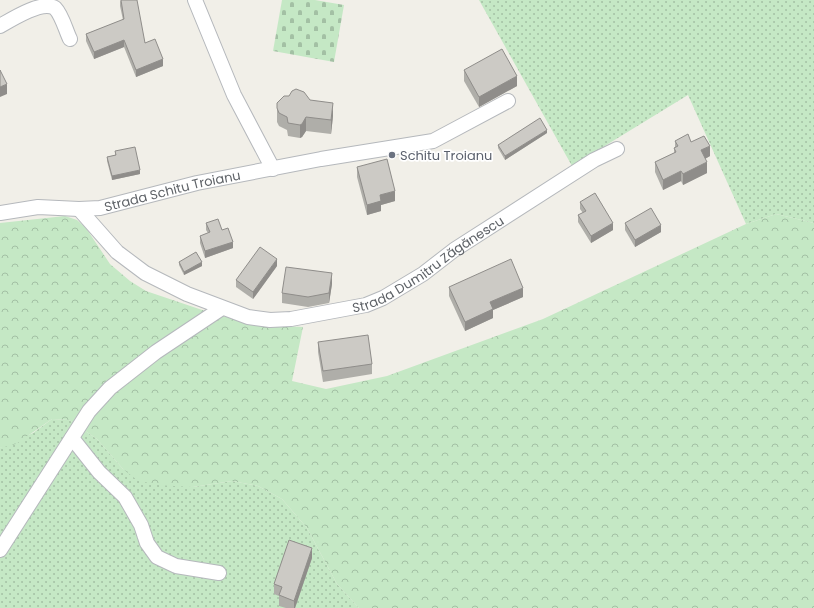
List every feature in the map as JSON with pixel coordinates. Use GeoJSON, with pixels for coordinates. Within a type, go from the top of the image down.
{"type":"FeatureCollection","features":[{"type":"Feature","properties":{"kind":"street"},"geometry":{"type":"LineString","coordinates":[[195,0],[234,95],[269,170]]}},
{"type":"Feature","properties":{"kind":"street"},"geometry":{"type":"LineString","coordinates":[[0,26],[39,6],[46,5],[55,8],[70,40]]}},
{"type":"Feature","properties":{"kind":"street","name":"Strada Schitu Troianu"},"geometry":{"type":"LineString","coordinates":[[0,213],[38,207],[79,209],[100,208],[197,183],[433,141],[508,101]]}},
{"type":"Feature","properties":{"kind":"street","name":"Strada Dumitru Zăgănescu"},"geometry":{"type":"LineString","coordinates":[[222,308],[248,317],[270,320],[291,319],[366,305],[406,285],[454,250],[594,160],[617,149]]}},
{"type":"Feature","properties":{"kind":"street","name":"Strada Schitu Troianu"},"geometry":{"type":"LineString","coordinates":[[79,209],[117,252],[130,262],[187,294],[222,308]]}},
{"type":"Feature","properties":{"kind":"street"},"geometry":{"type":"LineString","coordinates":[[0,550],[89,411],[110,388],[156,352],[222,308]]}},
{"type":"Feature","properties":{"kind":"street"},"geometry":{"type":"LineString","coordinates":[[72,438],[99,472],[126,497],[141,525],[147,543],[157,557],[176,566],[219,573]]}},
{"type":"Feature","properties":{"kind":"green space"},"geometry":{"type":"Polygon","coordinates":[[[282,0],[315,0],[344,5],[334,62],[273,51],[282,0]]]}},
{"type":"Feature","properties":{"kind":"green space"},"geometry":{"type":"Polygon","coordinates":[[[479,0],[814,0],[814,223],[776,214],[746,224],[688,95],[572,166],[479,0]]]}},
{"type":"Feature","properties":{"kind":"green space"},"geometry":{"type":"Polygon","coordinates":[[[776,214],[814,223],[814,608],[359,608],[337,584],[307,528],[282,499],[258,486],[232,481],[193,487],[157,485],[137,480],[123,469],[97,439],[69,420],[52,419],[16,444],[0,448],[0,223],[65,216],[77,220],[86,228],[110,264],[130,281],[146,291],[217,315],[265,325],[303,327],[292,381],[326,389],[387,376],[543,319],[746,224],[776,214]]]}},
{"type":"Feature","properties":{"kind":"green space"},"geometry":{"type":"Polygon","coordinates":[[[52,419],[69,420],[97,439],[123,469],[193,487],[232,481],[258,486],[282,499],[307,528],[337,584],[359,608],[0,608],[0,448],[33,433],[52,419]]]}},
{"type":"Feature","properties":{"kind":"building"},"geometry":{"type":"Polygon","coordinates":[[[121,0],[137,0],[145,43],[155,39],[163,59],[136,70],[124,40],[94,52],[86,34],[124,19],[121,0]]]}},
{"type":"Feature","properties":{"kind":"building"},"geometry":{"type":"Polygon","coordinates":[[[502,49],[517,76],[479,97],[464,70],[502,49]]]}},
{"type":"Feature","properties":{"kind":"building"},"geometry":{"type":"Polygon","coordinates":[[[0,70],[7,84],[0,87],[0,70]]]}},
{"type":"Feature","properties":{"kind":"building"},"geometry":{"type":"Polygon","coordinates":[[[296,89],[304,92],[310,100],[333,103],[331,120],[306,117],[300,125],[288,123],[287,117],[279,113],[277,103],[284,96],[289,96],[292,91],[296,89]]]}},
{"type":"Feature","properties":{"kind":"building"},"geometry":{"type":"Polygon","coordinates":[[[540,118],[547,130],[505,156],[498,145],[540,118]]]}},
{"type":"Feature","properties":{"kind":"building"},"geometry":{"type":"Polygon","coordinates":[[[688,134],[691,142],[704,136],[710,146],[701,150],[707,162],[683,174],[681,171],[663,180],[655,162],[676,152],[674,148],[678,146],[675,141],[688,134]]]}},
{"type":"Feature","properties":{"kind":"building"},"geometry":{"type":"Polygon","coordinates":[[[135,147],[140,170],[112,176],[107,157],[116,155],[115,151],[135,147]]]}},
{"type":"Feature","properties":{"kind":"building"},"geometry":{"type":"Polygon","coordinates":[[[387,159],[395,191],[380,195],[381,201],[367,205],[357,167],[387,159]]]}},
{"type":"Feature","properties":{"kind":"building"},"geometry":{"type":"Polygon","coordinates":[[[595,193],[613,223],[591,236],[578,215],[586,211],[580,202],[595,193]]]}},
{"type":"Feature","properties":{"kind":"building"},"geometry":{"type":"Polygon","coordinates":[[[651,208],[661,225],[635,240],[625,223],[651,208]]]}},
{"type":"Feature","properties":{"kind":"building"},"geometry":{"type":"Polygon","coordinates":[[[218,219],[222,230],[228,228],[233,242],[205,251],[200,236],[210,232],[206,223],[218,219]]]}},
{"type":"Feature","properties":{"kind":"building"},"geometry":{"type":"Polygon","coordinates":[[[260,247],[277,259],[253,292],[236,280],[260,247]]]}},
{"type":"Feature","properties":{"kind":"building"},"geometry":{"type":"Polygon","coordinates":[[[196,252],[202,262],[184,272],[179,262],[196,252]]]}},
{"type":"Feature","properties":{"kind":"building"},"geometry":{"type":"Polygon","coordinates":[[[511,259],[523,288],[490,302],[493,309],[465,322],[449,287],[511,259]]]}},
{"type":"Feature","properties":{"kind":"building"},"geometry":{"type":"Polygon","coordinates":[[[286,267],[332,273],[329,293],[308,297],[282,293],[286,267]]]}},
{"type":"Feature","properties":{"kind":"building"},"geometry":{"type":"Polygon","coordinates":[[[368,335],[372,364],[323,371],[318,342],[368,335]]]}},
{"type":"Feature","properties":{"kind":"building"},"geometry":{"type":"Polygon","coordinates":[[[289,540],[312,548],[294,601],[279,595],[282,587],[274,584],[289,540]]]}},
{"type":"Feature","properties":{"kind":"place","name":"Schitu Troianu"},"geometry":{"type":"Point","coordinates":[392,155]}}]}
